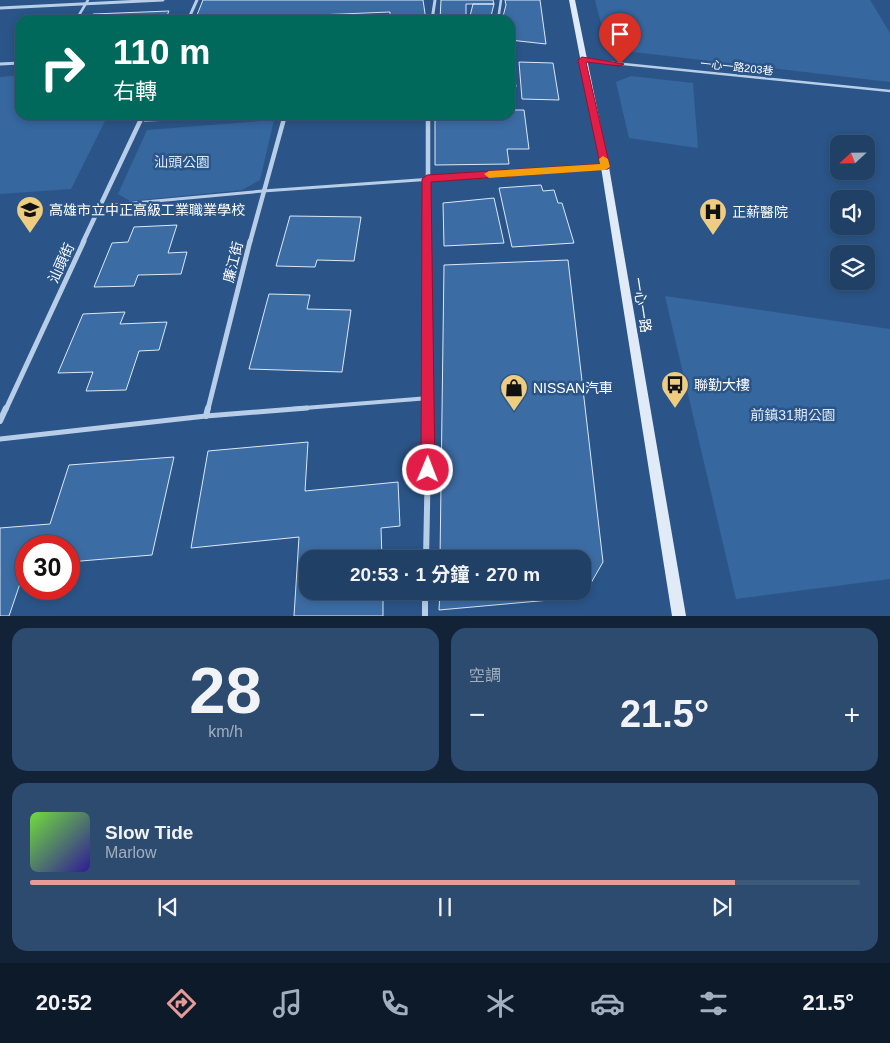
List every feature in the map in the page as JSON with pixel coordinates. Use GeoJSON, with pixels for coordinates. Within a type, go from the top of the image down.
{"type":"FeatureCollection","features":[{"type":"Feature","properties":{"kind":"street"},"geometry":{"type":"LineString","coordinates":[[0,8],[163,0]]}},
{"type":"Feature","properties":{"kind":"street"},"geometry":{"type":"LineString","coordinates":[[190,15],[198,0]]}},
{"type":"Feature","properties":{"kind":"street"},"geometry":{"type":"LineString","coordinates":[[433,15],[435,0]]}},
{"type":"Feature","properties":{"kind":"street","name":"一心一路"},"geometry":{"type":"LineString","coordinates":[[572,0],[582,60],[605,167],[679,616]]}},
{"type":"Feature","properties":{"kind":"street"},"geometry":{"type":"LineString","coordinates":[[0,64],[15,63]]}},
{"type":"Feature","properties":{"kind":"street","name":"汕頭街"},"geometry":{"type":"LineString","coordinates":[[0,421],[141,120]]}},
{"type":"Feature","properties":{"kind":"street","name":"廉江街"},"geometry":{"type":"LineString","coordinates":[[206,416],[263,191],[284,120]]}},
{"type":"Feature","properties":{"kind":"street"},"geometry":{"type":"LineString","coordinates":[[426,550],[429,398],[428,120]]}},
{"type":"Feature","properties":{"kind":"street"},"geometry":{"type":"LineString","coordinates":[[425,600],[425,616]]}},
{"type":"Feature","properties":{"kind":"lane"},"geometry":{"type":"LineString","coordinates":[[79,15],[88,0]]}},
{"type":"Feature","properties":{"kind":"lane"},"geometry":{"type":"LineString","coordinates":[[499,15],[502,6],[501,0]]}},
{"type":"Feature","properties":{"kind":"lane","name":"一心一路203巷"},"geometry":{"type":"LineString","coordinates":[[582,60],[890,91]]}},
{"type":"Feature","properties":{"kind":"lane"},"geometry":{"type":"LineString","coordinates":[[101,206],[263,191],[605,167]]}},
{"type":"Feature","properties":{"kind":"lane"},"geometry":{"type":"LineString","coordinates":[[0,439],[206,416],[429,398]]}},
{"type":"Feature","properties":{"kind":"green space"},"geometry":{"type":"Polygon","coordinates":[[[595,0],[870,0],[890,33],[890,82],[616,50],[606,43],[595,0]]]}},
{"type":"Feature","properties":{"kind":"green space"},"geometry":{"type":"Polygon","coordinates":[[[15,76],[15,120],[106,120],[71,189],[0,194],[0,77],[15,76]]]}},
{"type":"Feature","properties":{"kind":"green space"},"geometry":{"type":"Polygon","coordinates":[[[631,76],[693,83],[698,148],[629,138],[616,82],[631,76]]]}},
{"type":"Feature","properties":{"kind":"green space","name":"汕頭公園"},"geometry":{"type":"Polygon","coordinates":[[[274,120],[260,180],[242,190],[130,201],[118,194],[147,130],[274,120]]]}},
{"type":"Feature","properties":{"kind":"green space","name":"前鎮31期公園"},"geometry":{"type":"Polygon","coordinates":[[[665,296],[890,329],[890,579],[736,599],[665,296]]]}},
{"type":"Feature","properties":{"kind":"building"},"geometry":{"type":"Polygon","coordinates":[[[203,0],[423,0],[425,15],[390,15],[390,12],[317,15],[197,15],[203,0]]]}},
{"type":"Feature","properties":{"kind":"building"},"geometry":{"type":"Polygon","coordinates":[[[441,0],[493,0],[494,4],[466,4],[466,15],[440,15],[441,0]]]}},
{"type":"Feature","properties":{"kind":"building"},"geometry":{"type":"Polygon","coordinates":[[[505,0],[540,0],[546,44],[515,41],[515,15],[503,15],[506,5],[505,0]]]}},
{"type":"Feature","properties":{"kind":"building"},"geometry":{"type":"Polygon","coordinates":[[[473,4],[494,4],[491,15],[470,15],[473,4]]]}},
{"type":"Feature","properties":{"kind":"building"},"geometry":{"type":"Polygon","coordinates":[[[169,11],[167,15],[93,14],[169,11]]]}},
{"type":"Feature","properties":{"kind":"building"},"geometry":{"type":"Polygon","coordinates":[[[519,62],[553,63],[559,100],[522,99],[519,62]]]}},
{"type":"Feature","properties":{"kind":"building"},"geometry":{"type":"Polygon","coordinates":[[[515,110],[524,110],[529,149],[507,149],[509,164],[435,165],[435,120],[515,120],[515,110]]]}},
{"type":"Feature","properties":{"kind":"building"},"geometry":{"type":"Polygon","coordinates":[[[144,120],[178,120],[144,121],[144,120]]]}},
{"type":"Feature","properties":{"kind":"building"},"geometry":{"type":"Polygon","coordinates":[[[541,185],[543,191],[554,190],[558,203],[562,203],[574,243],[512,247],[499,188],[541,185]]]}},
{"type":"Feature","properties":{"kind":"building"},"geometry":{"type":"Polygon","coordinates":[[[494,198],[504,243],[444,246],[443,203],[494,198]]]}},
{"type":"Feature","properties":{"kind":"building"},"geometry":{"type":"Polygon","coordinates":[[[290,216],[361,217],[354,261],[317,260],[315,267],[276,266],[290,216]]]}},
{"type":"Feature","properties":{"kind":"building"},"geometry":{"type":"Polygon","coordinates":[[[177,225],[168,253],[187,252],[181,274],[138,275],[134,286],[94,287],[112,243],[128,242],[134,227],[177,225]]]}},
{"type":"Feature","properties":{"kind":"building","name":"NISSAN汽車"},"geometry":{"type":"Polygon","coordinates":[[[568,260],[603,562],[591,583],[591,550],[440,550],[444,265],[568,260]]]}},
{"type":"Feature","properties":{"kind":"building"},"geometry":{"type":"Polygon","coordinates":[[[269,294],[310,295],[307,309],[351,310],[342,372],[249,369],[269,294]]]}},
{"type":"Feature","properties":{"kind":"building"},"geometry":{"type":"Polygon","coordinates":[[[125,312],[120,324],[167,322],[159,350],[139,351],[126,390],[86,391],[93,372],[58,373],[83,314],[125,312]]]}},
{"type":"Feature","properties":{"kind":"building"},"geometry":{"type":"Polygon","coordinates":[[[308,442],[305,491],[398,482],[400,526],[381,528],[382,550],[299,550],[299,600],[383,600],[383,616],[294,616],[299,537],[191,548],[208,451],[308,442]]]}},
{"type":"Feature","properties":{"kind":"building"},"geometry":{"type":"Polygon","coordinates":[[[174,457],[152,555],[80,561],[80,535],[15,535],[15,598],[9,616],[0,616],[0,528],[50,524],[69,465],[174,457]]]}},
{"type":"Feature","properties":{"kind":"building","name":"NISSAN汽車"},"geometry":{"type":"Polygon","coordinates":[[[440,600],[550,600],[439,610],[440,600]]]}},
{"type":"Feature","properties":{"kind":"slow traffic"},"geometry":{"type":"LineString","coordinates":[[489,174],[605,167],[603,159]]}},
{"type":"Feature","properties":{"kind":"place","name":"高雄市立中正高級工業職業學校"},"geometry":{"type":"Point","coordinates":[30,234]}},
{"type":"Feature","properties":{"kind":"place","name":"正薪醫院"},"geometry":{"type":"Point","coordinates":[713,236]}},
{"type":"Feature","properties":{"kind":"place","name":"聯勤大樓"},"geometry":{"type":"Point","coordinates":[675,409]}},
{"type":"Feature","properties":{"kind":"place","name":"NISSAN汽車"},"geometry":{"type":"Point","coordinates":[514,412]}},
{"type":"Feature","properties":{"kind":"route"},"geometry":{"type":"LineString","coordinates":[[428,470],[427,179],[605,167],[582,60],[620,64]]}}]}
